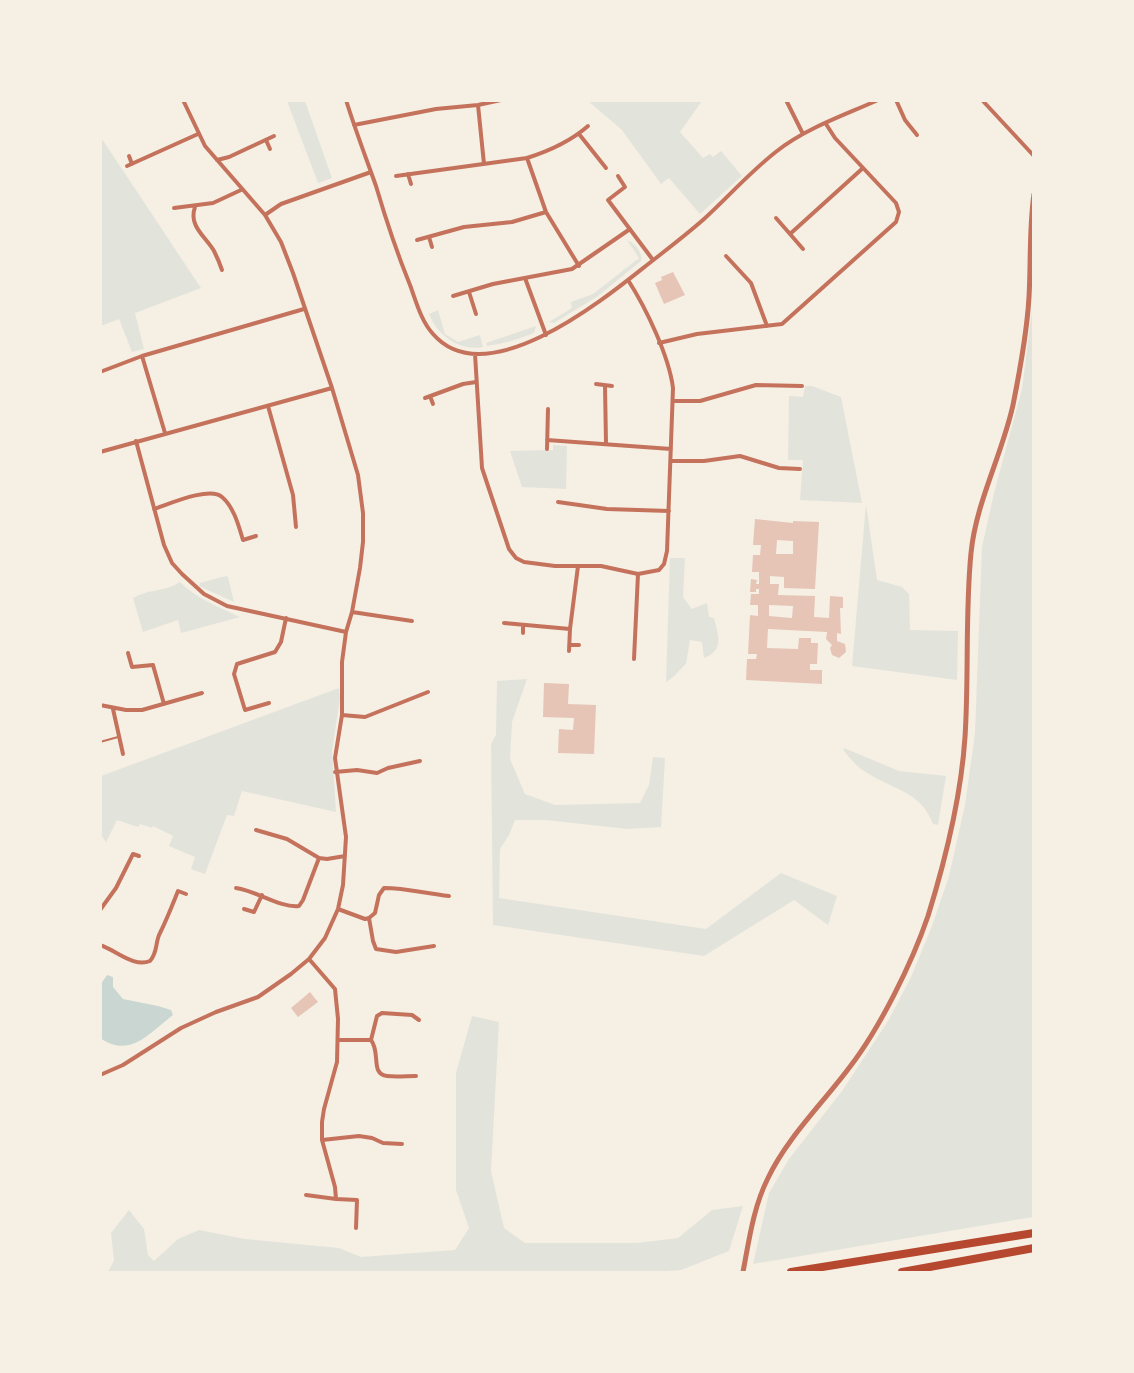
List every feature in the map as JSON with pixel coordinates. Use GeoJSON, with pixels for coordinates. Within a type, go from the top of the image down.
{"type":"FeatureCollection","features":[{"type":"Feature","properties":{"kind":"highway"},"geometry":{"type":"LineString","coordinates":[[791,1272],[1034,1233]]}},
{"type":"Feature","properties":{"kind":"highway"},"geometry":{"type":"LineString","coordinates":[[902,1272],[1034,1248]]}},
{"type":"Feature","properties":{"kind":"street"},"geometry":{"type":"LineString","coordinates":[[100,1075],[123,1065],[181,1028],[258,997],[291,974],[309,959],[325,938],[338,909],[343,885],[346,837],[335,772],[336,742],[342,715],[342,662],[346,632],[360,568],[363,513],[358,475],[332,387],[281,242],[265,215],[216,160],[198,134],[183,100]]}},
{"type":"Feature","properties":{"kind":"street"},"geometry":{"type":"LineString","coordinates":[[346,100],[397,252],[427,326],[438,340],[451,348],[462,353],[475,354],[506,349],[546,334],[591,309],[702,221],[777,150],[803,134],[878,100]]}},
{"type":"Feature","properties":{"kind":"street"},"geometry":{"type":"LineString","coordinates":[[354,125],[436,109],[501,100]]}},
{"type":"Feature","properties":{"kind":"street"},"geometry":{"type":"LineString","coordinates":[[786,100],[803,134]]}},
{"type":"Feature","properties":{"kind":"street"},"geometry":{"type":"LineString","coordinates":[[896,100],[905,120],[917,135]]}},
{"type":"Feature","properties":{"kind":"street"},"geometry":{"type":"LineString","coordinates":[[982,100],[1034,156]]}},
{"type":"Feature","properties":{"kind":"street"},"geometry":{"type":"LineString","coordinates":[[478,105],[483,164]]}},
{"type":"Feature","properties":{"kind":"street"},"geometry":{"type":"LineString","coordinates":[[659,343],[697,334],[779,325],[788,320],[896,222],[899,217],[898,207],[835,138],[826,124]]}},
{"type":"Feature","properties":{"kind":"street"},"geometry":{"type":"LineString","coordinates":[[396,176],[527,158],[579,134],[588,126]]}},
{"type":"Feature","properties":{"kind":"street"},"geometry":{"type":"LineString","coordinates":[[129,156],[129,165],[198,134]]}},
{"type":"Feature","properties":{"kind":"street"},"geometry":{"type":"LineString","coordinates":[[579,134],[606,168]]}},
{"type":"Feature","properties":{"kind":"street"},"geometry":{"type":"LineString","coordinates":[[216,160],[229,157],[274,136]]}},
{"type":"Feature","properties":{"kind":"street"},"geometry":{"type":"LineString","coordinates":[[266,140],[270,149]]}},
{"type":"Feature","properties":{"kind":"street"},"geometry":{"type":"LineString","coordinates":[[527,158],[546,212],[579,266]]}},
{"type":"Feature","properties":{"kind":"street"},"geometry":{"type":"LineString","coordinates":[[790,233],[863,168]]}},
{"type":"Feature","properties":{"kind":"street"},"geometry":{"type":"LineString","coordinates":[[265,215],[281,204],[371,172]]}},
{"type":"Feature","properties":{"kind":"street"},"geometry":{"type":"LineString","coordinates":[[408,174],[411,184]]}},
{"type":"Feature","properties":{"kind":"street"},"geometry":{"type":"LineString","coordinates":[[618,176],[625,187],[608,201],[653,260]]}},
{"type":"Feature","properties":{"kind":"street"},"geometry":{"type":"LineString","coordinates":[[174,208],[195,207],[219,201],[241,190]]}},
{"type":"Feature","properties":{"kind":"street"},"geometry":{"type":"LineString","coordinates":[[743,1272],[754,1214],[768,1178],[786,1149],[852,1065],[882,1016],[916,946],[944,861],[955,811],[965,737],[971,550],[977,519],[1008,424],[1015,394],[1029,301],[1034,194]]}},
{"type":"Feature","properties":{"kind":"street"},"geometry":{"type":"LineString","coordinates":[[195,207],[195,224],[214,250],[222,270]]}},
{"type":"Feature","properties":{"kind":"street"},"geometry":{"type":"LineString","coordinates":[[417,240],[464,227],[512,222],[546,212]]}},
{"type":"Feature","properties":{"kind":"street"},"geometry":{"type":"LineString","coordinates":[[776,219],[803,249]]}},
{"type":"Feature","properties":{"kind":"street"},"geometry":{"type":"LineString","coordinates":[[453,296],[493,284],[558,273],[579,266],[630,229]]}},
{"type":"Feature","properties":{"kind":"street"},"geometry":{"type":"LineString","coordinates":[[429,237],[432,246]]}},
{"type":"Feature","properties":{"kind":"street"},"geometry":{"type":"LineString","coordinates":[[726,256],[751,283],[767,326]]}},
{"type":"Feature","properties":{"kind":"street"},"geometry":{"type":"LineString","coordinates":[[525,278],[546,334]]}},
{"type":"Feature","properties":{"kind":"street"},"geometry":{"type":"LineString","coordinates":[[475,354],[482,468],[509,549],[516,558],[524,562],[600,567],[638,574],[659,570],[664,564],[667,551],[673,401],[671,373],[646,312],[628,280]]}},
{"type":"Feature","properties":{"kind":"street"},"geometry":{"type":"LineString","coordinates":[[469,291],[476,314]]}},
{"type":"Feature","properties":{"kind":"street"},"geometry":{"type":"LineString","coordinates":[[100,372],[142,356],[304,309]]}},
{"type":"Feature","properties":{"kind":"street"},"geometry":{"type":"LineString","coordinates":[[142,356],[165,433]]}},
{"type":"Feature","properties":{"kind":"street"},"geometry":{"type":"LineString","coordinates":[[425,398],[463,384],[476,382]]}},
{"type":"Feature","properties":{"kind":"street"},"geometry":{"type":"LineString","coordinates":[[596,384],[612,386]]}},
{"type":"Feature","properties":{"kind":"street"},"geometry":{"type":"LineString","coordinates":[[673,401],[700,401],[756,385],[802,386]]}},
{"type":"Feature","properties":{"kind":"street"},"geometry":{"type":"LineString","coordinates":[[605,386],[606,443]]}},
{"type":"Feature","properties":{"kind":"street"},"geometry":{"type":"LineString","coordinates":[[100,452],[332,387]]}},
{"type":"Feature","properties":{"kind":"street"},"geometry":{"type":"LineString","coordinates":[[430,396],[433,404]]}},
{"type":"Feature","properties":{"kind":"street"},"geometry":{"type":"LineString","coordinates":[[268,406],[293,495],[296,527]]}},
{"type":"Feature","properties":{"kind":"street"},"geometry":{"type":"LineString","coordinates":[[548,409],[548,449]]}},
{"type":"Feature","properties":{"kind":"street"},"geometry":{"type":"LineString","coordinates":[[548,440],[671,449]]}},
{"type":"Feature","properties":{"kind":"street"},"geometry":{"type":"LineString","coordinates":[[136,441],[164,545],[172,563],[182,574],[204,594],[227,606],[346,632]]}},
{"type":"Feature","properties":{"kind":"street"},"geometry":{"type":"LineString","coordinates":[[671,461],[704,461],[740,456],[779,468],[800,469]]}},
{"type":"Feature","properties":{"kind":"street"},"geometry":{"type":"LineString","coordinates":[[154,509],[205,493],[214,493],[222,496],[226,501],[238,522],[243,540],[256,536]]}},
{"type":"Feature","properties":{"kind":"street"},"geometry":{"type":"LineString","coordinates":[[558,502],[607,509],[669,511]]}},
{"type":"Feature","properties":{"kind":"street"},"geometry":{"type":"LineString","coordinates":[[569,651],[578,566]]}},
{"type":"Feature","properties":{"kind":"street"},"geometry":{"type":"LineString","coordinates":[[634,659],[638,574]]}},
{"type":"Feature","properties":{"kind":"street"},"geometry":{"type":"LineString","coordinates":[[352,612],[412,621]]}},
{"type":"Feature","properties":{"kind":"street"},"geometry":{"type":"LineString","coordinates":[[269,703],[245,710],[234,674],[235,669],[237,664],[275,652],[281,642],[286,618]]}},
{"type":"Feature","properties":{"kind":"street"},"geometry":{"type":"LineString","coordinates":[[504,623],[570,629]]}},
{"type":"Feature","properties":{"kind":"street"},"geometry":{"type":"LineString","coordinates":[[523,633],[524,625]]}},
{"type":"Feature","properties":{"kind":"street"},"geometry":{"type":"LineString","coordinates":[[570,645],[579,645]]}},
{"type":"Feature","properties":{"kind":"street"},"geometry":{"type":"LineString","coordinates":[[128,653],[132,667],[153,665],[164,704]]}},
{"type":"Feature","properties":{"kind":"street"},"geometry":{"type":"LineString","coordinates":[[100,705],[113,709],[142,711],[202,693]]}},
{"type":"Feature","properties":{"kind":"street"},"geometry":{"type":"LineString","coordinates":[[342,715],[365,717],[428,693]]}},
{"type":"Feature","properties":{"kind":"street"},"geometry":{"type":"LineString","coordinates":[[113,709],[123,754]]}},
{"type":"Feature","properties":{"kind":"street"},"geometry":{"type":"LineString","coordinates":[[335,772],[357,770],[377,773],[388,768],[420,761]]}},
{"type":"Feature","properties":{"kind":"street"},"geometry":{"type":"LineString","coordinates":[[256,830],[287,838],[319,858],[327,860],[345,856]]}},
{"type":"Feature","properties":{"kind":"street"},"geometry":{"type":"LineString","coordinates":[[100,910],[116,888],[133,854],[139,856]]}},
{"type":"Feature","properties":{"kind":"street"},"geometry":{"type":"LineString","coordinates":[[236,888],[262,895],[276,902],[299,906],[319,858]]}},
{"type":"Feature","properties":{"kind":"street"},"geometry":{"type":"LineString","coordinates":[[338,909],[365,919],[369,918],[375,913],[379,895],[384,888],[412,889],[425,894],[449,896]]}},
{"type":"Feature","properties":{"kind":"street"},"geometry":{"type":"LineString","coordinates":[[100,945],[114,949],[136,962],[150,961],[155,956],[159,935],[168,920],[177,891],[186,894]]}},
{"type":"Feature","properties":{"kind":"street"},"geometry":{"type":"LineString","coordinates":[[244,909],[254,912],[262,895]]}},
{"type":"Feature","properties":{"kind":"street"},"geometry":{"type":"LineString","coordinates":[[369,918],[376,949],[396,952],[434,946]]}},
{"type":"Feature","properties":{"kind":"street"},"geometry":{"type":"LineString","coordinates":[[309,959],[335,989],[337,1062],[324,1109],[322,1140],[336,1199]]}},
{"type":"Feature","properties":{"kind":"street"},"geometry":{"type":"LineString","coordinates":[[416,1076],[379,1074],[376,1047],[371,1040],[377,1016],[382,1013],[412,1015],[419,1020]]}},
{"type":"Feature","properties":{"kind":"street"},"geometry":{"type":"LineString","coordinates":[[338,1040],[371,1040]]}},
{"type":"Feature","properties":{"kind":"street"},"geometry":{"type":"LineString","coordinates":[[322,1140],[359,1136],[383,1143],[402,1144]]}},
{"type":"Feature","properties":{"kind":"street"},"geometry":{"type":"LineString","coordinates":[[306,1196],[357,1200],[356,1228]]}},
{"type":"Feature","properties":{"kind":"lane"},"geometry":{"type":"LineString","coordinates":[[100,742],[118,737]]}},
{"type":"Feature","properties":{"kind":"shaded area"},"geometry":{"type":"Polygon","coordinates":[[[287,101],[305,101],[332,178],[318,183],[287,101]]]}},
{"type":"Feature","properties":{"kind":"shaded area"},"geometry":{"type":"Polygon","coordinates":[[[588,101],[702,101],[680,132],[703,158],[710,154],[713,157],[721,151],[742,176],[700,214],[669,178],[661,184],[622,130],[588,101]]]}},
{"type":"Feature","properties":{"kind":"shaded area"},"geometry":{"type":"Polygon","coordinates":[[[100,136],[201,288],[135,313],[144,349],[132,352],[119,319],[101,326],[100,136]]]}},
{"type":"Feature","properties":{"kind":"shaded area"},"geometry":{"type":"Polygon","coordinates":[[[627,240],[638,249],[641,261],[598,296],[554,323],[549,322],[572,308],[571,302],[593,294],[639,258],[627,240]]]}},
{"type":"Feature","properties":{"kind":"shaded area"},"geometry":{"type":"Polygon","coordinates":[[[1033,302],[1033,1217],[753,1264],[769,1193],[789,1159],[842,1091],[888,1021],[911,977],[949,876],[965,805],[975,733],[982,547],[1022,389],[1033,302]]]}},
{"type":"Feature","properties":{"kind":"shaded area"},"geometry":{"type":"Polygon","coordinates":[[[438,310],[445,334],[458,342],[480,335],[483,347],[466,347],[450,340],[438,329],[429,314],[438,310]]]}},
{"type":"Feature","properties":{"kind":"shaded area"},"geometry":{"type":"Polygon","coordinates":[[[536,326],[534,333],[487,346],[486,343],[536,326]]]}},
{"type":"Feature","properties":{"kind":"shaded area"},"geometry":{"type":"Polygon","coordinates":[[[805,386],[812,386],[841,397],[862,503],[800,500],[803,460],[788,460],[789,396],[803,397],[805,386]]]}},
{"type":"Feature","properties":{"kind":"shaded area"},"geometry":{"type":"Polygon","coordinates":[[[553,445],[567,446],[566,489],[522,487],[510,451],[553,450],[553,445]]]}},
{"type":"Feature","properties":{"kind":"shaded area"},"geometry":{"type":"Polygon","coordinates":[[[866,504],[877,580],[902,587],[909,594],[910,630],[958,631],[957,680],[852,666],[866,504]]]}},
{"type":"Feature","properties":{"kind":"shaded area"},"geometry":{"type":"Polygon","coordinates":[[[670,558],[685,558],[683,597],[692,609],[707,603],[709,617],[714,618],[718,641],[715,651],[704,658],[702,642],[690,640],[686,664],[666,682],[670,558]]]}},
{"type":"Feature","properties":{"kind":"shaded area"},"geometry":{"type":"Polygon","coordinates":[[[226,576],[234,602],[199,586],[200,583],[226,576]]]}},
{"type":"Feature","properties":{"kind":"shaded area"},"geometry":{"type":"Polygon","coordinates":[[[180,582],[200,597],[240,617],[181,633],[178,620],[143,632],[133,598],[180,582]]]}},
{"type":"Feature","properties":{"kind":"shaded area"},"geometry":{"type":"Polygon","coordinates":[[[527,679],[512,722],[510,759],[525,794],[555,805],[640,803],[649,785],[653,757],[665,758],[661,827],[627,829],[546,820],[515,820],[500,849],[499,898],[706,929],[781,873],[837,896],[828,925],[794,900],[704,956],[493,925],[491,744],[496,735],[497,681],[527,679]]]}},
{"type":"Feature","properties":{"kind":"shaded area"},"geometry":{"type":"Polygon","coordinates":[[[339,688],[340,698],[332,752],[336,812],[242,791],[234,816],[227,815],[205,874],[191,869],[195,857],[169,846],[173,836],[153,826],[152,828],[140,824],[138,827],[117,820],[106,842],[100,833],[101,776],[339,688]]]}},
{"type":"Feature","properties":{"kind":"shaded area"},"geometry":{"type":"Polygon","coordinates":[[[844,748],[899,771],[946,776],[938,825],[933,824],[921,804],[913,797],[861,769],[844,751],[844,748]]]}},
{"type":"Feature","properties":{"kind":"shaded area"},"geometry":{"type":"Polygon","coordinates":[[[107,975],[113,977],[113,987],[123,999],[171,1010],[173,1015],[148,1036],[130,1045],[111,1044],[100,1038],[101,984],[107,975]]]}},
{"type":"Feature","properties":{"kind":"shaded area"},"geometry":{"type":"Polygon","coordinates":[[[472,1016],[499,1022],[491,1171],[504,1228],[525,1243],[637,1243],[678,1238],[712,1210],[743,1206],[729,1251],[681,1270],[654,1272],[108,1272],[114,1260],[111,1233],[129,1210],[144,1229],[148,1255],[154,1261],[178,1239],[199,1230],[245,1239],[339,1248],[361,1257],[455,1250],[469,1228],[456,1190],[456,1073],[472,1016]]]}},
{"type":"Feature","properties":{"kind":"building"},"geometry":{"type":"Polygon","coordinates":[[[673,272],[685,295],[664,304],[655,283],[662,280],[661,277],[673,272]]]}},
{"type":"Feature","properties":{"kind":"building"},"geometry":{"type":"Polygon","coordinates":[[[755,519],[793,523],[793,521],[819,522],[815,589],[784,588],[784,577],[770,576],[770,584],[779,584],[778,595],[815,596],[814,617],[829,618],[830,596],[843,597],[843,608],[840,608],[841,634],[837,633],[837,641],[845,644],[846,652],[839,658],[832,655],[830,648],[832,645],[826,639],[827,632],[768,629],[767,648],[798,649],[799,638],[811,638],[811,643],[818,643],[817,664],[810,664],[810,670],[822,670],[822,684],[746,680],[747,659],[756,659],[757,654],[748,654],[750,615],[758,616],[758,605],[750,605],[751,594],[759,594],[759,589],[756,589],[756,592],[750,592],[751,579],[757,580],[756,584],[759,584],[759,572],[752,572],[753,555],[760,555],[761,545],[753,545],[755,519]],[[777,540],[776,554],[793,554],[793,541],[777,540]],[[769,605],[769,616],[792,618],[793,606],[769,605]]]}},
{"type":"Feature","properties":{"kind":"building"},"geometry":{"type":"Polygon","coordinates":[[[544,683],[569,684],[568,704],[596,705],[594,754],[558,753],[559,729],[573,730],[574,718],[543,717],[544,683]]]}},
{"type":"Feature","properties":{"kind":"building"},"geometry":{"type":"Polygon","coordinates":[[[310,992],[318,1002],[298,1017],[291,1008],[310,992]]]}}]}
